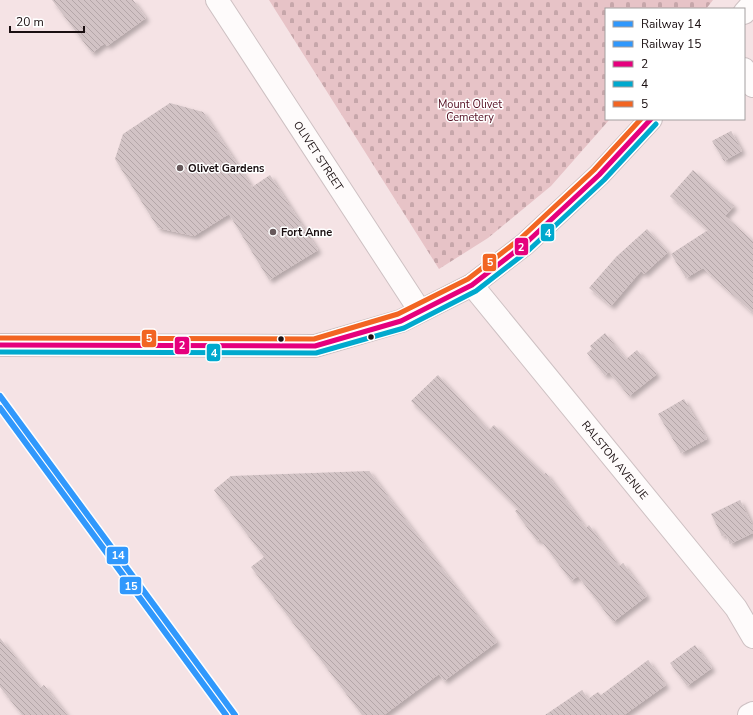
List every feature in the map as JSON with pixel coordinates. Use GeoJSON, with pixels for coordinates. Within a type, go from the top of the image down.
{"type":"FeatureCollection","features":[{"type":"Feature","properties":{"kind":"street","name":"OLIVET STREET"},"geometry":{"type":"LineString","coordinates":[[217,0],[420,311]]}},
{"type":"Feature","properties":{"kind":"street"},"geometry":{"type":"LineString","coordinates":[[745,12],[753,3]]}},
{"type":"Feature","properties":{"kind":"street"},"geometry":{"type":"LineString","coordinates":[[745,72],[753,86]]}},
{"type":"Feature","properties":{"kind":"street"},"geometry":{"type":"LineString","coordinates":[[0,345],[315,346],[401,321],[472,285],[525,244],[599,175],[650,120]]}},
{"type":"Feature","properties":{"kind":"street","name":"RALSTON AVENUE"},"geometry":{"type":"LineString","coordinates":[[472,285],[745,604],[753,637]]}},
{"type":"Feature","properties":{"kind":"street"},"geometry":{"type":"LineString","coordinates":[[749,715],[753,713]]}},
{"type":"Feature","properties":{"kind":"green space","name":"Mount Olivet Cemetery"},"geometry":{"type":"Polygon","coordinates":[[[269,0],[713,0],[707,8],[605,8],[605,120],[609,120],[551,186],[488,238],[439,269],[269,0]]]}},
{"type":"Feature","properties":{"kind":"building"},"geometry":{"type":"Polygon","coordinates":[[[52,0],[133,0],[146,18],[107,46],[105,43],[92,53],[52,0]]]}},
{"type":"Feature","properties":{"kind":"building","name":"Olivet Gardens"},"geometry":{"type":"Polygon","coordinates":[[[170,103],[203,112],[252,187],[270,175],[318,250],[269,280],[229,214],[194,236],[158,228],[115,159],[123,134],[170,103]]]}},
{"type":"Feature","properties":{"kind":"building"},"geometry":{"type":"Polygon","coordinates":[[[731,131],[742,151],[724,161],[712,141],[731,131]]]}},
{"type":"Feature","properties":{"kind":"building"},"geometry":{"type":"Polygon","coordinates":[[[693,170],[734,206],[725,216],[753,241],[753,313],[703,268],[686,278],[671,254],[708,230],[670,196],[693,170]]]}},
{"type":"Feature","properties":{"kind":"building"},"geometry":{"type":"Polygon","coordinates":[[[647,229],[668,252],[644,274],[641,271],[611,306],[589,288],[616,257],[647,229]]]}},
{"type":"Feature","properties":{"kind":"building"},"geometry":{"type":"Polygon","coordinates":[[[605,333],[626,359],[637,350],[657,374],[629,396],[609,372],[605,376],[587,353],[592,349],[590,346],[605,333]]]}},
{"type":"Feature","properties":{"kind":"building"},"geometry":{"type":"Polygon","coordinates":[[[438,375],[489,430],[494,425],[544,474],[546,473],[586,528],[589,525],[619,566],[623,563],[647,596],[613,622],[578,576],[571,581],[540,539],[537,541],[515,511],[518,509],[411,401],[438,375]]]}},
{"type":"Feature","properties":{"kind":"building"},"geometry":{"type":"Polygon","coordinates":[[[684,399],[707,439],[681,453],[658,414],[684,399]]]}},
{"type":"Feature","properties":{"kind":"building"},"geometry":{"type":"Polygon","coordinates":[[[369,471],[497,642],[444,681],[439,674],[384,715],[362,715],[251,567],[264,557],[214,490],[231,476],[369,471]]]}},
{"type":"Feature","properties":{"kind":"building"},"geometry":{"type":"Polygon","coordinates":[[[740,500],[753,526],[753,533],[730,544],[726,535],[722,536],[711,514],[740,500]]]}},
{"type":"Feature","properties":{"kind":"building"},"geometry":{"type":"Polygon","coordinates":[[[0,638],[40,688],[44,685],[67,715],[22,715],[0,687],[0,638]]]}},
{"type":"Feature","properties":{"kind":"building"},"geometry":{"type":"Polygon","coordinates":[[[695,645],[712,668],[687,686],[670,663],[695,645]]]}},
{"type":"Feature","properties":{"kind":"building"},"geometry":{"type":"Polygon","coordinates":[[[648,660],[666,685],[624,715],[545,715],[582,690],[588,699],[598,692],[601,695],[648,660]]]}},
{"type":"Feature","properties":{"kind":"rail line","name":"14"},"geometry":{"type":"LineString","coordinates":[[0,396],[235,715]]}},
{"type":"Feature","properties":{"kind":"rail line","name":"15"},"geometry":{"type":"LineString","coordinates":[[0,408],[226,715]]}},
{"type":"Feature","properties":{"kind":"transit line","name":"5"},"geometry":{"type":"LineString","coordinates":[[0,338],[314,339],[398,314],[468,279],[520,239],[594,170],[640,120]]}},
{"type":"Feature","properties":{"kind":"transit line","name":"2"},"geometry":{"type":"LineString","coordinates":[[0,345],[315,346],[401,321],[472,285],[525,244],[599,175],[650,120]]}},
{"type":"Feature","properties":{"kind":"transit line","name":"4"},"geometry":{"type":"LineString","coordinates":[[0,352],[316,353],[404,328],[476,291],[529,250],[604,180],[656,124]]}},
{"type":"Feature","properties":{"kind":"place","name":"Olivet Gardens"},"geometry":{"type":"Point","coordinates":[180,168]}},
{"type":"Feature","properties":{"kind":"place","name":"Fort Anne"},"geometry":{"type":"Point","coordinates":[273,232]}}]}
